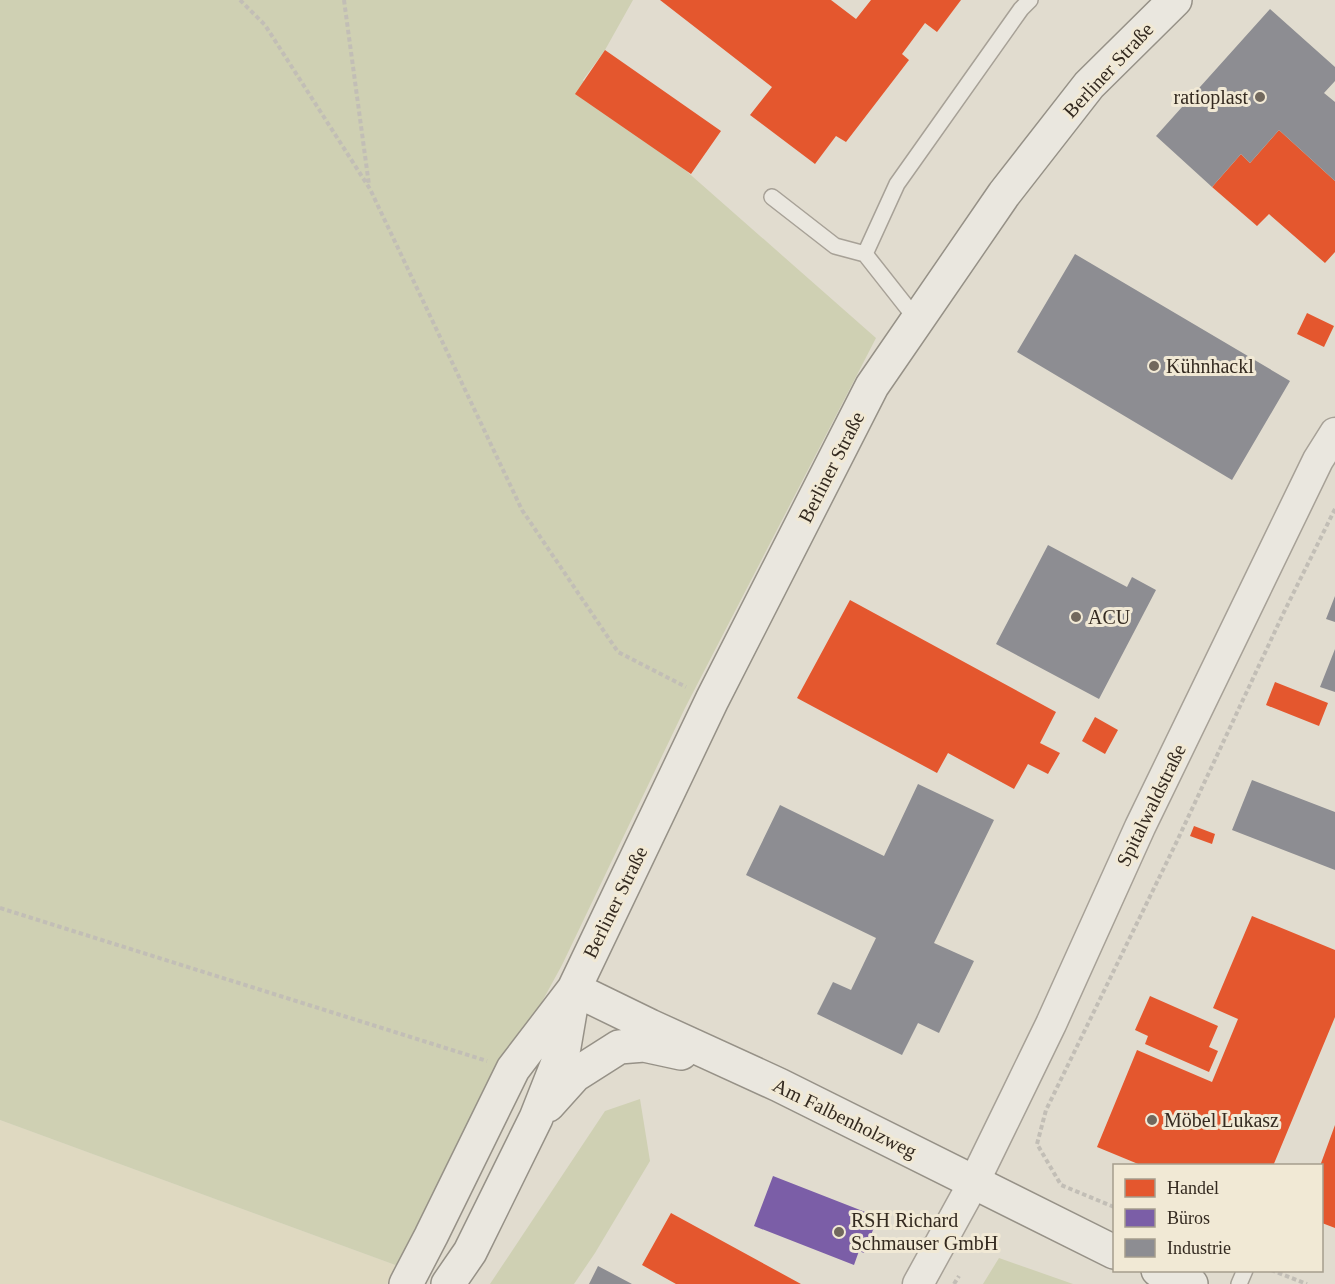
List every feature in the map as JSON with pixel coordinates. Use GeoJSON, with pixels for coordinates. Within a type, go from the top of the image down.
{"type":"FeatureCollection","features":[{"type":"Feature","properties":{"kind":"main road","name":"Berliner Straße"},"geometry":{"type":"LineString","coordinates":[[406,1284],[513,1069],[574,989],[712,700],[872,386],[1004,194],[1089,85],[1175,0]]}},
{"type":"Feature","properties":{"kind":"main road","name":"Berliner Straße"},"geometry":{"type":"LineString","coordinates":[[448,1284],[471,1252],[536,1118],[564,1047],[574,989]]}},
{"type":"Feature","properties":{"kind":"main road","name":"Am Falbenholzweg"},"geometry":{"type":"LineString","coordinates":[[574,989],[779,1085],[1113,1252]]}},
{"type":"Feature","properties":{"kind":"main road"},"geometry":{"type":"LineString","coordinates":[[536,1118],[575,1075],[620,1047],[644,1045],[732,1063]]}},
{"type":"Feature","properties":{"kind":"main road"},"geometry":{"type":"LineString","coordinates":[[1163,1272],[1191,1284]]}},
{"type":"Feature","properties":{"kind":"street","name":"Spitalwaldstraße"},"geometry":{"type":"LineString","coordinates":[[918,1284],[974,1182],[1051,1024],[1144,817],[1318,460],[1335,433]]}},
{"type":"Feature","properties":{"kind":"lane"},"geometry":{"type":"LineString","coordinates":[[865,254],[897,184],[1021,9],[1030,0]]}},
{"type":"Feature","properties":{"kind":"lane"},"geometry":{"type":"LineString","coordinates":[[772,197],[836,246],[865,254],[917,320]]}},
{"type":"Feature","properties":{"kind":"path"},"geometry":{"type":"LineString","coordinates":[[240,0],[265,25],[369,189],[522,510],[618,652],[712,700]]}},
{"type":"Feature","properties":{"kind":"path"},"geometry":{"type":"LineString","coordinates":[[344,0],[369,189]]}},
{"type":"Feature","properties":{"kind":"path"},"geometry":{"type":"LineString","coordinates":[[1113,1207],[1061,1185],[1037,1144],[1047,1110],[1335,509]]}},
{"type":"Feature","properties":{"kind":"path"},"geometry":{"type":"LineString","coordinates":[[0,908],[513,1069]]}},
{"type":"Feature","properties":{"kind":"path"},"geometry":{"type":"LineString","coordinates":[[1276,1272],[1307,1284]]}},
{"type":"Feature","properties":{"kind":"path"},"geometry":{"type":"LineString","coordinates":[[954,1284],[959,1276]]}},
{"type":"Feature","properties":{"kind":"shaded area"},"geometry":{"type":"Polygon","coordinates":[[[0,1120],[398,1266],[387,1284],[0,1284],[0,1120]]]}},
{"type":"Feature","properties":{"kind":"green space"},"geometry":{"type":"Polygon","coordinates":[[[0,0],[633,0],[605,50],[583,80],[876,338],[685,708],[562,965],[398,1266],[0,1120],[0,0]]]}},
{"type":"Feature","properties":{"kind":"green space"},"geometry":{"type":"Polygon","coordinates":[[[640,1099],[650,1161],[574,1284],[490,1284],[605,1111],[640,1099]]]}},
{"type":"Feature","properties":{"kind":"green space"},"geometry":{"type":"Polygon","coordinates":[[[999,1258],[1073,1284],[983,1284],[999,1258]]]}},
{"type":"Feature","properties":{"kind":"building: Handel"},"geometry":{"type":"Polygon","coordinates":[[[660,0],[831,0],[856,19],[871,0],[961,0],[937,32],[925,23],[902,54],[909,60],[846,142],[836,136],[815,164],[750,115],[772,87],[660,0]]]}},
{"type":"Feature","properties":{"kind":"building: Handel"},"geometry":{"type":"Polygon","coordinates":[[[605,50],[721,131],[691,174],[575,94],[605,50]]]}},
{"type":"Feature","properties":{"kind":"building: Handel"},"geometry":{"type":"Polygon","coordinates":[[[1279,130],[1335,181],[1335,252],[1325,263],[1269,214],[1257,226],[1212,187],[1241,154],[1250,163],[1279,130]]]}},
{"type":"Feature","properties":{"kind":"building: Handel"},"geometry":{"type":"Polygon","coordinates":[[[1307,313],[1334,326],[1324,347],[1297,334],[1307,313]]]}},
{"type":"Feature","properties":{"kind":"building: Handel"},"geometry":{"type":"Polygon","coordinates":[[[850,600],[1056,712],[1040,743],[1060,753],[1048,774],[1028,764],[1014,789],[948,753],[937,773],[797,698],[850,600]]]}},
{"type":"Feature","properties":{"kind":"building: Handel"},"geometry":{"type":"Polygon","coordinates":[[[1275,682],[1328,703],[1319,726],[1266,705],[1275,682]]]}},
{"type":"Feature","properties":{"kind":"building: Handel"},"geometry":{"type":"Polygon","coordinates":[[[1095,717],[1118,730],[1105,754],[1082,741],[1095,717]]]}},
{"type":"Feature","properties":{"kind":"building: Handel"},"geometry":{"type":"Polygon","coordinates":[[[1194,826],[1215,834],[1212,844],[1190,836],[1194,826]]]}},
{"type":"Feature","properties":{"kind":"building: Handel"},"geometry":{"type":"Polygon","coordinates":[[[1252,916],[1335,950],[1335,1017],[1274,1164],[1138,1164],[1097,1147],[1137,1050],[1212,1082],[1238,1019],[1213,1008],[1252,916]]]}},
{"type":"Feature","properties":{"kind":"building: Handel"},"geometry":{"type":"Polygon","coordinates":[[[1150,996],[1218,1026],[1209,1047],[1218,1051],[1209,1072],[1145,1044],[1148,1036],[1135,1030],[1150,996]]]}},
{"type":"Feature","properties":{"kind":"building: Handel"},"geometry":{"type":"Polygon","coordinates":[[[1335,1125],[1335,1228],[1323,1223],[1323,1164],[1321,1164],[1335,1125]]]}},
{"type":"Feature","properties":{"kind":"building: Handel"},"geometry":{"type":"Polygon","coordinates":[[[671,1213],[801,1284],[676,1284],[642,1265],[671,1213]]]}},
{"type":"Feature","properties":{"kind":"building: Büros"},"geometry":{"type":"Polygon","coordinates":[[[773,1176],[878,1217],[864,1253],[859,1251],[854,1265],[754,1226],[773,1176]]]}},
{"type":"Feature","properties":{"kind":"building: Industrie","name":"ratioplast"},"geometry":{"type":"Polygon","coordinates":[[[1270,9],[1335,67],[1335,81],[1324,93],[1335,102],[1335,181],[1279,130],[1250,163],[1241,154],[1212,187],[1156,136],[1270,9]]]}},
{"type":"Feature","properties":{"kind":"building: Industrie","name":"Kühnhackl"},"geometry":{"type":"Polygon","coordinates":[[[1075,254],[1290,381],[1232,480],[1017,352],[1075,254]]]}},
{"type":"Feature","properties":{"kind":"building: Industrie","name":"ACU"},"geometry":{"type":"Polygon","coordinates":[[[1048,545],[1127,587],[1132,577],[1156,590],[1099,699],[996,644],[1048,545]]]}},
{"type":"Feature","properties":{"kind":"building: Industrie"},"geometry":{"type":"Polygon","coordinates":[[[1335,596],[1335,622],[1326,619],[1335,596]]]}},
{"type":"Feature","properties":{"kind":"building: Industrie"},"geometry":{"type":"Polygon","coordinates":[[[1335,649],[1335,692],[1320,687],[1335,649]]]}},
{"type":"Feature","properties":{"kind":"building: Industrie"},"geometry":{"type":"Polygon","coordinates":[[[1252,780],[1335,812],[1335,870],[1232,830],[1252,780]]]}},
{"type":"Feature","properties":{"kind":"building: Industrie"},"geometry":{"type":"Polygon","coordinates":[[[918,784],[994,820],[934,943],[974,961],[939,1033],[918,1023],[902,1055],[817,1014],[833,982],[851,990],[876,938],[746,875],[780,805],[884,856],[918,784]]]}},
{"type":"Feature","properties":{"kind":"building: Industrie"},"geometry":{"type":"Polygon","coordinates":[[[598,1266],[632,1284],[589,1284],[598,1266]]]}},
{"type":"Feature","properties":{"kind":"place","name":"ratioplast"},"geometry":{"type":"Point","coordinates":[1260,97]}},
{"type":"Feature","properties":{"kind":"place","name":"Kühnhackl"},"geometry":{"type":"Point","coordinates":[1154,366]}},
{"type":"Feature","properties":{"kind":"place","name":"ACU"},"geometry":{"type":"Point","coordinates":[1076,617]}},
{"type":"Feature","properties":{"kind":"place","name":"Möbel Lukasz"},"geometry":{"type":"Point","coordinates":[1152,1120]}},
{"type":"Feature","properties":{"kind":"place","name":"RSH Richard Schmauser GmbH"},"geometry":{"type":"Point","coordinates":[839,1232]}}]}
